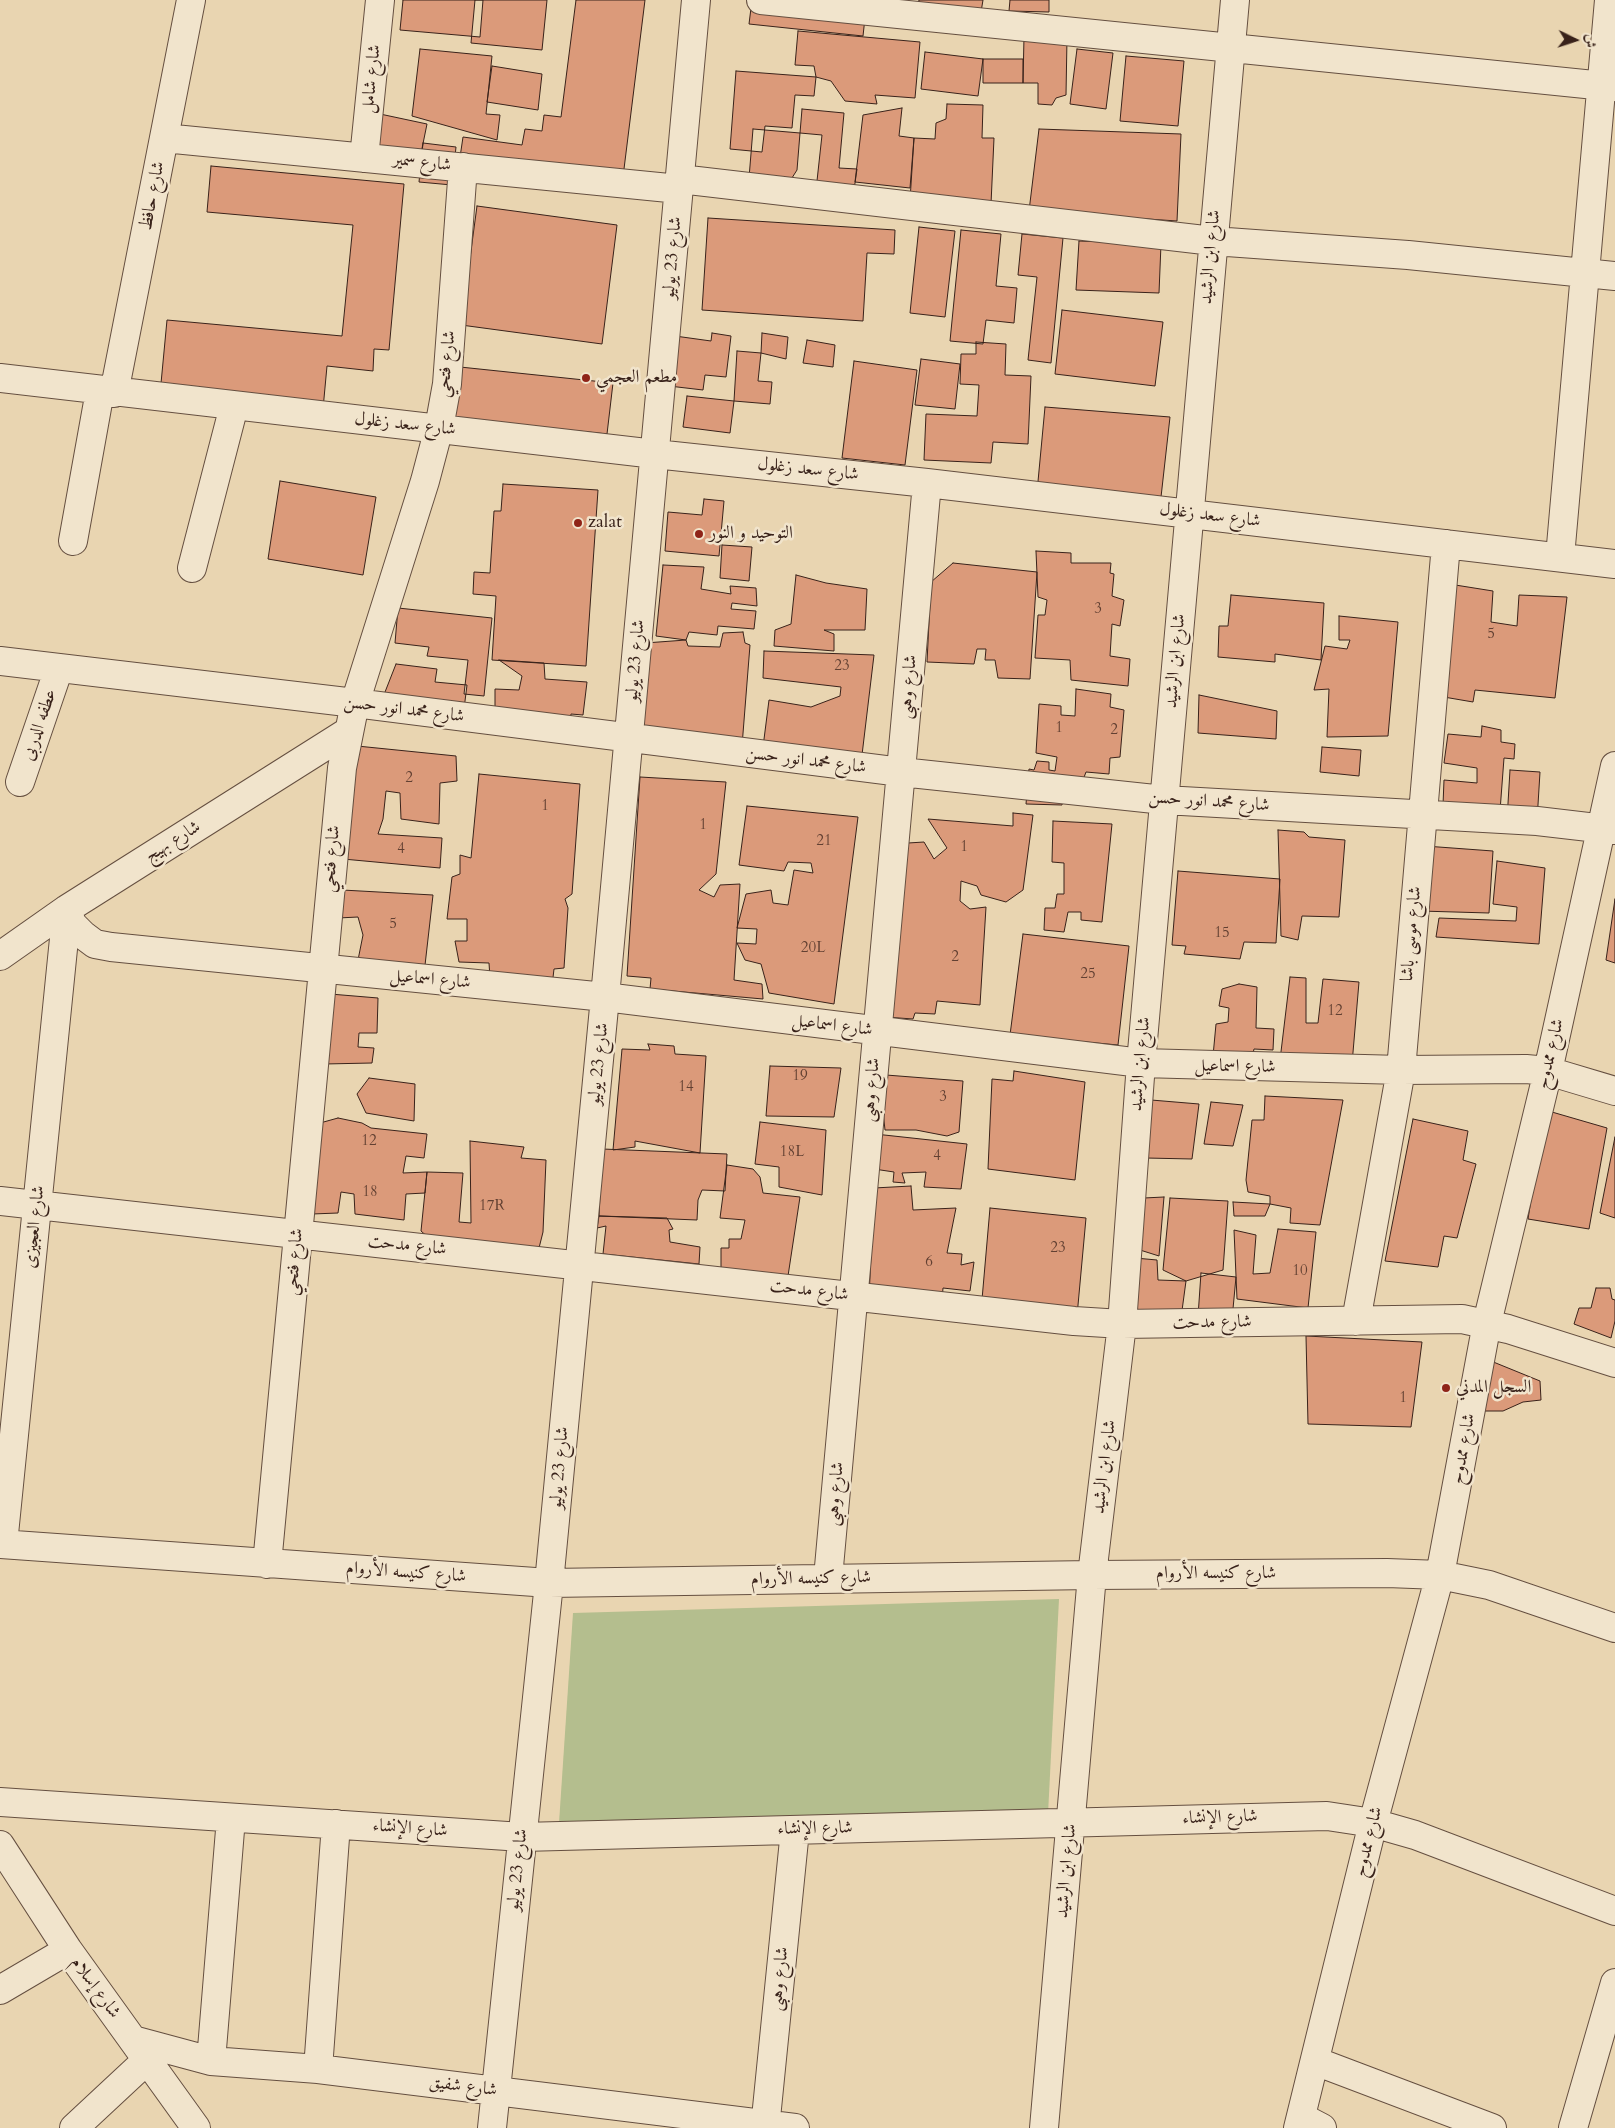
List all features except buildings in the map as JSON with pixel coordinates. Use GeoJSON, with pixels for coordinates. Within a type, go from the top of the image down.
{"type":"FeatureCollection","features":[{"type":"Feature","properties":{"kind":"street","name":"شارع حافظ"},"geometry":{"type":"LineString","coordinates":[[74,541],[164,138],[191,0]]}},
{"type":"Feature","properties":{"kind":"street","name":"شارع شامل"},"geometry":{"type":"LineString","coordinates":[[364,158],[380,0]]}},
{"type":"Feature","properties":{"kind":"street","name":"شارع 23 يوليو"},"geometry":{"type":"LineString","coordinates":[[492,2128],[580,1265],[696,0]]}},
{"type":"Feature","properties":{"kind":"street"},"geometry":{"type":"LineString","coordinates":[[761,0],[1609,87]]}},
{"type":"Feature","properties":{"kind":"street","name":"شارع ابن الرشيد"},"geometry":{"type":"LineString","coordinates":[[1044,2128],[1092,1575],[1122,1324],[1141,1064],[1235,0]]}},
{"type":"Feature","properties":{"kind":"street"},"geometry":{"type":"LineString","coordinates":[[1560,557],[1584,273],[1609,87],[1609,0]]}},
{"type":"Feature","properties":{"kind":"street","name":"شارع سمير"},"geometry":{"type":"LineString","coordinates":[[164,138],[463,167],[680,184],[1213,241],[1408,255],[1615,276]]}},
{"type":"Feature","properties":{"kind":"street","name":"شارع فتحي"},"geometry":{"type":"LineString","coordinates":[[267,1564],[337,804],[355,703],[425,482],[439,428],[447,384],[463,167]]}},
{"type":"Feature","properties":{"kind":"street","name":"شارع سعد زغلول"},"geometry":{"type":"LineString","coordinates":[[0,378],[107,392],[1189,513],[1615,564]]}},
{"type":"Feature","properties":{"kind":"street"},"geometry":{"type":"LineString","coordinates":[[192,568],[234,406]]}},
{"type":"Feature","properties":{"kind":"street","name":"شارع وهبى"},"geometry":{"type":"LineString","coordinates":[[828,1578],[927,483]]}},
{"type":"Feature","properties":{"kind":"street","name":"شارع موسى باشا"},"geometry":{"type":"LineString","coordinates":[[1356,1321],[1400,1070],[1446,544]]}},
{"type":"Feature","properties":{"kind":"street","name":"شارع محمد انور حسن"},"geometry":{"type":"LineString","coordinates":[[0,661],[355,703],[901,772],[1164,800],[1537,821],[1608,829]]}},
{"type":"Feature","properties":{"kind":"street","name":"عطفه الدربى"},"geometry":{"type":"LineString","coordinates":[[20,782],[59,668]]}},
{"type":"Feature","properties":{"kind":"street","name":"شارع بهيج"},"geometry":{"type":"LineString","coordinates":[[0,956],[67,909],[349,731]]}},
{"type":"Feature","properties":{"kind":"street","name":"شارع ممدوح"},"geometry":{"type":"LineString","coordinates":[[1307,2124],[1314,2061],[1373,1823],[1440,1575],[1487,1323],[1608,829],[1615,766]]}},
{"type":"Feature","properties":{"kind":"street","name":"شارع اسماعيل"},"geometry":{"type":"LineString","coordinates":[[67,909],[72,924],[82,935],[96,944],[111,947],[322,970],[605,997],[1141,1064],[1400,1070],[1526,1069],[1548,1071],[1615,1090]]}},
{"type":"Feature","properties":{"kind":"street","name":"شارع العجيزى"},"geometry":{"type":"LineString","coordinates":[[2,1544],[67,909]]}},
{"type":"Feature","properties":{"kind":"street","name":"شارع مدحت"},"geometry":{"type":"LineString","coordinates":[[0,1201],[1074,1321],[1122,1324],[1437,1318],[1487,1323],[1615,1363]]}},
{"type":"Feature","properties":{"kind":"street","name":"شارع كنيسه الأروام"},"geometry":{"type":"LineString","coordinates":[[2,1544],[549,1583],[1092,1575],[1387,1573],[1440,1575],[1489,1585],[1615,1628]]}},
{"type":"Feature","properties":{"kind":"street","name":"شارع الإنشاء"},"geometry":{"type":"LineString","coordinates":[[0,1802],[522,1837],[1327,1816],[1373,1823],[1414,1835],[1615,1911]]}},
{"type":"Feature","properties":{"kind":"street"},"geometry":{"type":"LineString","coordinates":[[211,2061],[231,1818]]}},
{"type":"Feature","properties":{"kind":"street"},"geometry":{"type":"LineString","coordinates":[[318,2069],[336,1824]]}},
{"type":"Feature","properties":{"kind":"street","name":"شارع وهبى"},"geometry":{"type":"LineString","coordinates":[[765,2126],[795,1830]]}},
{"type":"Feature","properties":{"kind":"street","name":"شارع إسلام"},"geometry":{"type":"LineString","coordinates":[[0,1846],[68,1950],[196,2128]]}},
{"type":"Feature","properties":{"kind":"street"},"geometry":{"type":"LineString","coordinates":[[0,1990],[68,1950]]}},
{"type":"Feature","properties":{"kind":"street"},"geometry":{"type":"LineString","coordinates":[[1573,2128],[1615,1983]]}},
{"type":"Feature","properties":{"kind":"street"},"geometry":{"type":"LineString","coordinates":[[74,2128],[140,2050]]}},
{"type":"Feature","properties":{"kind":"street","name":"شارع شفيق"},"geometry":{"type":"LineString","coordinates":[[140,2050],[211,2061],[318,2069],[765,2126],[795,2128]]}},
{"type":"Feature","properties":{"kind":"street"},"geometry":{"type":"LineString","coordinates":[[1314,2061],[1492,2128]]}},
{"type":"Feature","properties":{"kind":"green space"},"geometry":{"type":"Polygon","coordinates":[[[1059,1599],[1048,1814],[559,1823],[573,1613],[1059,1599]]]}},
{"type":"Feature","properties":{"kind":"place","name":"مطعم العجمي"},"geometry":{"type":"Point","coordinates":[586,378]}},
{"type":"Feature","properties":{"kind":"place","name":"zalat"},"geometry":{"type":"Point","coordinates":[578,523]}},
{"type":"Feature","properties":{"kind":"place","name":"التوحيد و النور"},"geometry":{"type":"Point","coordinates":[699,534]}},
{"type":"Feature","properties":{"kind":"place","name":"السجل المدني"},"geometry":{"type":"Point","coordinates":[1446,1388]}}]}
